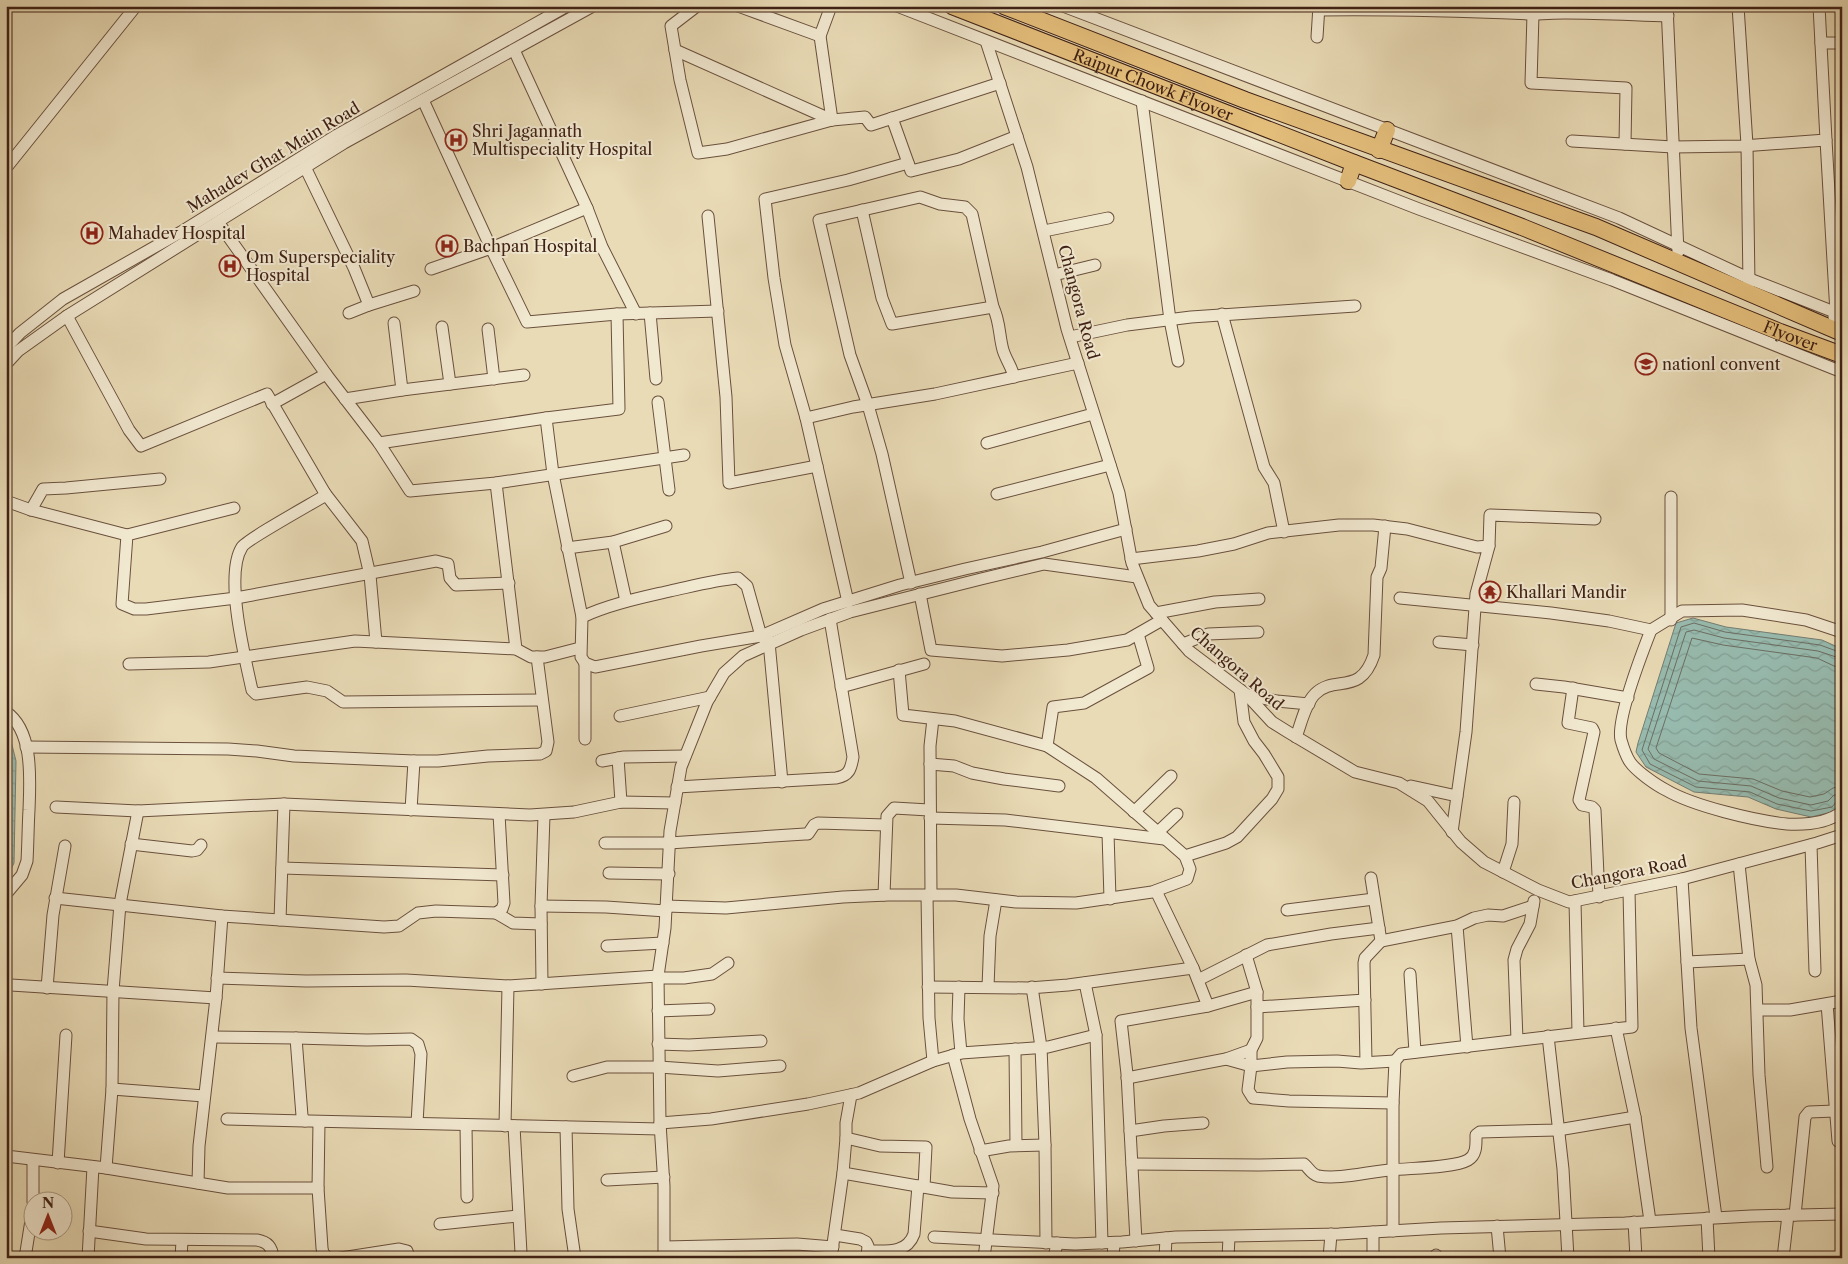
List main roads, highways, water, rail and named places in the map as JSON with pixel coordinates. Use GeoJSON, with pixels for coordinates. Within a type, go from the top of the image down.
{"type":"FeatureCollection","features":[{"type":"Feature","properties":{"kind":"highway","name":"Raipur Chowk Flyover"},"geometry":{"type":"LineString","coordinates":[[952,6],[1354,164],[1522,227],[1737,323]]}},
{"type":"Feature","properties":{"kind":"highway","name":"Raipur Chowk Flyover"},"geometry":{"type":"LineString","coordinates":[[1004,6],[1379,150],[1596,227],[1678,253],[1749,286],[1836,331]]}},
{"type":"Feature","properties":{"kind":"highway"},"geometry":{"type":"LineString","coordinates":[[1379,150],[1387,130]]}},
{"type":"Feature","properties":{"kind":"highway"},"geometry":{"type":"LineString","coordinates":[[1348,181],[1354,164]]}},
{"type":"Feature","properties":{"kind":"highway","name":"Flyover"},"geometry":{"type":"LineString","coordinates":[[1737,323],[1841,355]]}},
{"type":"Feature","properties":{"kind":"water"},"geometry":{"type":"Polygon","coordinates":[[[1693,618],[1726,627],[1822,640],[1842,649],[1842,801],[1836,811],[1811,817],[1776,809],[1748,797],[1694,792],[1646,767],[1636,752],[1638,743],[1676,623],[1693,618]]]}},
{"type":"Feature","properties":{"kind":"water"},"geometry":{"type":"Polygon","coordinates":[[[6,721],[16,761],[14,863],[6,880],[6,721]]]}},
{"type":"Feature","properties":{"kind":"place","name":"Shri Jagannath Multispeciality Hospital"},"geometry":{"type":"Point","coordinates":[456,140]}},
{"type":"Feature","properties":{"kind":"place","name":"Mahadev Hospital"},"geometry":{"type":"Point","coordinates":[92,233]}},
{"type":"Feature","properties":{"kind":"place","name":"Bachpan Hospital"},"geometry":{"type":"Point","coordinates":[447,246]}},
{"type":"Feature","properties":{"kind":"place","name":"Om Superspeciality Hospital"},"geometry":{"type":"Point","coordinates":[230,266]}},
{"type":"Feature","properties":{"kind":"place","name":"nationl convent"},"geometry":{"type":"Point","coordinates":[1646,364]}},
{"type":"Feature","properties":{"kind":"place","name":"Khallari Mandir"},"geometry":{"type":"Point","coordinates":[1490,592]}}]}
